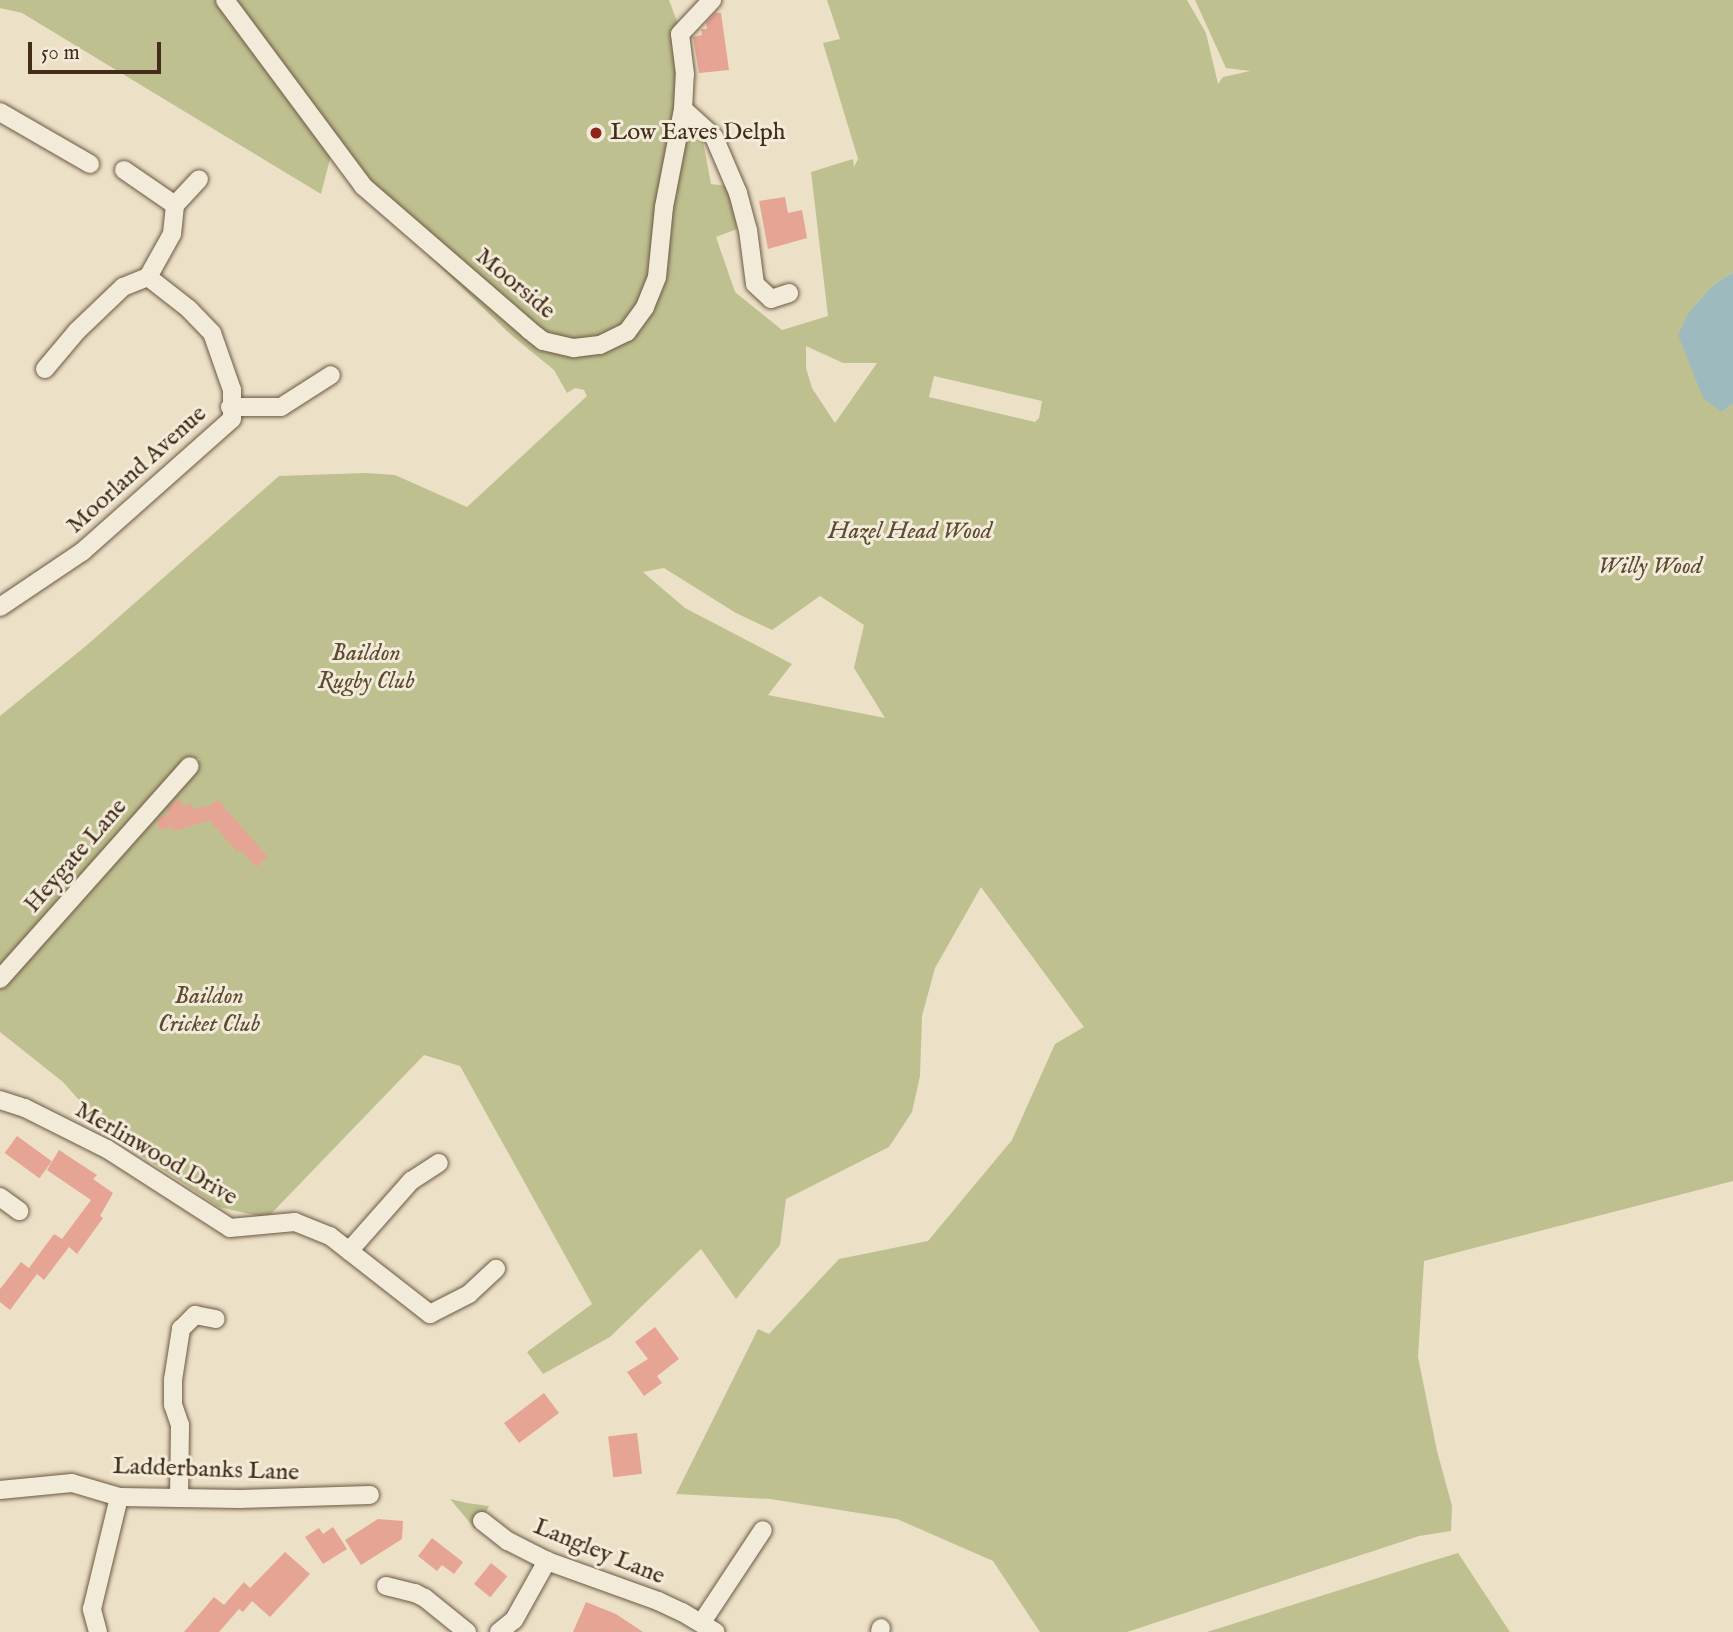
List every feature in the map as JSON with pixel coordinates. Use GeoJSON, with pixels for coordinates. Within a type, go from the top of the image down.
{"type":"FeatureCollection","features":[{"type":"Feature","properties":{"kind":"street","name":"Moorside"},"geometry":{"type":"LineString","coordinates":[[225,0],[363,186],[529,330],[558,346],[600,345],[615,340],[627,332],[645,307],[657,277],[664,207],[683,108],[685,74],[680,34],[712,0]]}},
{"type":"Feature","properties":{"kind":"street"},"geometry":{"type":"LineString","coordinates":[[683,108],[714,137],[738,193],[748,230],[755,284],[771,299],[789,293]]}},
{"type":"Feature","properties":{"kind":"street"},"geometry":{"type":"LineString","coordinates":[[0,112],[90,164]]}},
{"type":"Feature","properties":{"kind":"street"},"geometry":{"type":"LineString","coordinates":[[124,170],[175,205]]}},
{"type":"Feature","properties":{"kind":"street"},"geometry":{"type":"LineString","coordinates":[[45,369],[77,331],[122,287],[148,277],[172,234],[175,205],[199,179]]}},
{"type":"Feature","properties":{"kind":"street","name":"Moorland Avenue"},"geometry":{"type":"LineString","coordinates":[[0,607],[82,552],[232,419],[232,390],[212,333],[148,277]]}},
{"type":"Feature","properties":{"kind":"street"},"geometry":{"type":"LineString","coordinates":[[230,407],[281,407],[331,375]]}},
{"type":"Feature","properties":{"kind":"street","name":"Heygate Lane"},"geometry":{"type":"LineString","coordinates":[[0,979],[166,788],[190,766]]}},
{"type":"Feature","properties":{"kind":"street","name":"Merlinwood Drive"},"geometry":{"type":"LineString","coordinates":[[0,1100],[25,1108],[107,1149],[230,1228],[295,1222],[330,1236],[430,1314],[469,1294],[496,1269]]}},
{"type":"Feature","properties":{"kind":"street"},"geometry":{"type":"LineString","coordinates":[[348,1251],[411,1181],[439,1163]]}},
{"type":"Feature","properties":{"kind":"street"},"geometry":{"type":"LineString","coordinates":[[0,1197],[19,1211]]}},
{"type":"Feature","properties":{"kind":"street"},"geometry":{"type":"LineString","coordinates":[[179,1498],[180,1425],[173,1405],[173,1380],[181,1329],[195,1315],[216,1319]]}},
{"type":"Feature","properties":{"kind":"street","name":"Ladderbanks Lane"},"geometry":{"type":"LineString","coordinates":[[0,1490],[72,1483],[119,1497],[370,1495]]}},
{"type":"Feature","properties":{"kind":"street"},"geometry":{"type":"LineString","coordinates":[[98,1632],[92,1609],[119,1497]]}},
{"type":"Feature","properties":{"kind":"street","name":"Langley Lane"},"geometry":{"type":"LineString","coordinates":[[482,1521],[508,1541],[547,1561],[658,1601],[708,1627],[763,1530]]}},
{"type":"Feature","properties":{"kind":"street"},"geometry":{"type":"LineString","coordinates":[[499,1632],[513,1620],[547,1561]]}},
{"type":"Feature","properties":{"kind":"street"},"geometry":{"type":"LineString","coordinates":[[386,1586],[405,1598],[425,1598],[467,1632]]}},
{"type":"Feature","properties":{"kind":"green space"},"geometry":{"type":"Polygon","coordinates":[[[0,0],[224,0],[332,151],[321,194],[22,13],[0,8],[0,0]]]}},
{"type":"Feature","properties":{"kind":"green space"},"geometry":{"type":"Polygon","coordinates":[[[234,0],[669,0],[685,43],[682,137],[703,141],[711,184],[734,187],[732,204],[737,229],[716,237],[735,292],[782,330],[828,316],[811,172],[853,159],[854,167],[858,159],[823,43],[840,39],[827,0],[1187,0],[1206,33],[1218,84],[1223,77],[1250,71],[1226,68],[1195,0],[1733,0],[1733,272],[1711,287],[1689,312],[1722,412],[1733,404],[1733,1181],[1424,1261],[1418,1357],[1437,1451],[1452,1506],[1451,1531],[1419,1536],[1127,1632],[1040,1632],[993,1561],[897,1519],[770,1499],[676,1494],[758,1329],[769,1334],[839,1259],[928,1241],[1012,1140],[1055,1044],[1084,1027],[981,887],[935,968],[922,1016],[920,1076],[912,1112],[889,1147],[786,1199],[780,1245],[736,1299],[701,1249],[610,1337],[543,1374],[527,1352],[592,1304],[460,1066],[424,1055],[267,1218],[219,1207],[110,1135],[63,1082],[0,1032],[0,983],[24,958],[32,958],[39,948],[38,943],[200,759],[189,758],[0,967],[0,716],[87,645],[279,476],[365,473],[395,475],[467,507],[587,396],[584,390],[575,388],[567,393],[554,370],[510,334],[396,224],[234,0]],[[806,346],[806,368],[812,388],[835,423],[877,363],[843,363],[806,346]],[[934,376],[929,397],[1035,422],[1039,418],[1042,401],[934,376]],[[664,568],[643,572],[685,608],[792,664],[768,695],[885,718],[854,668],[864,625],[820,596],[772,630],[736,613],[664,568]]]}},
{"type":"Feature","properties":{"kind":"green space"},"geometry":{"type":"Polygon","coordinates":[[[450,1499],[467,1503],[489,1506],[475,1529],[450,1499]]]}},
{"type":"Feature","properties":{"kind":"green space"},"geometry":{"type":"Polygon","coordinates":[[[1458,1553],[1510,1632],[1207,1632],[1425,1563],[1458,1553]]]}},
{"type":"Feature","properties":{"kind":"water"},"geometry":{"type":"Polygon","coordinates":[[[1733,272],[1733,404],[1722,412],[1703,398],[1678,335],[1689,312],[1711,287],[1733,272]]]}},
{"type":"Feature","properties":{"kind":"building"},"geometry":{"type":"Polygon","coordinates":[[[715,13],[721,13],[729,70],[699,73],[693,37],[702,35],[701,29],[707,29],[706,23],[715,13]]]}},
{"type":"Feature","properties":{"kind":"building"},"geometry":{"type":"Polygon","coordinates":[[[785,197],[788,213],[802,210],[807,238],[768,249],[759,201],[785,197]]]}},
{"type":"Feature","properties":{"kind":"building"},"geometry":{"type":"Polygon","coordinates":[[[181,800],[184,807],[191,803],[194,809],[211,805],[218,800],[268,857],[256,867],[240,849],[237,852],[209,820],[174,831],[172,827],[159,830],[158,819],[169,813],[168,808],[172,803],[181,800]]]}},
{"type":"Feature","properties":{"kind":"building"},"geometry":{"type":"Polygon","coordinates":[[[17,1136],[52,1161],[39,1178],[5,1153],[17,1136]]]}},
{"type":"Feature","properties":{"kind":"building"},"geometry":{"type":"Polygon","coordinates":[[[59,1150],[97,1175],[93,1179],[113,1193],[100,1216],[103,1218],[77,1254],[69,1247],[44,1280],[37,1274],[10,1310],[0,1302],[0,1289],[21,1262],[29,1268],[54,1234],[62,1239],[91,1200],[47,1170],[59,1150]]]}},
{"type":"Feature","properties":{"kind":"building"},"geometry":{"type":"Polygon","coordinates":[[[655,1327],[679,1359],[657,1376],[662,1383],[644,1396],[627,1372],[648,1359],[635,1342],[655,1327]]]}},
{"type":"Feature","properties":{"kind":"building"},"geometry":{"type":"Polygon","coordinates":[[[544,1393],[559,1413],[519,1443],[504,1423],[544,1393]]]}},
{"type":"Feature","properties":{"kind":"building"},"geometry":{"type":"Polygon","coordinates":[[[637,1433],[642,1474],[613,1477],[608,1437],[637,1433]]]}},
{"type":"Feature","properties":{"kind":"building"},"geometry":{"type":"Polygon","coordinates":[[[378,1519],[403,1521],[402,1539],[361,1565],[345,1540],[378,1519]]]}},
{"type":"Feature","properties":{"kind":"building"},"geometry":{"type":"Polygon","coordinates":[[[333,1527],[347,1549],[323,1564],[305,1537],[319,1528],[323,1534],[333,1527]]]}},
{"type":"Feature","properties":{"kind":"building"},"geometry":{"type":"Polygon","coordinates":[[[432,1538],[463,1562],[454,1574],[442,1565],[437,1571],[418,1556],[432,1538]]]}},
{"type":"Feature","properties":{"kind":"building"},"geometry":{"type":"Polygon","coordinates":[[[285,1552],[310,1574],[270,1617],[252,1601],[243,1612],[239,1609],[219,1632],[184,1632],[214,1597],[224,1605],[244,1582],[250,1588],[285,1552]]]}},
{"type":"Feature","properties":{"kind":"building"},"geometry":{"type":"Polygon","coordinates":[[[491,1563],[507,1576],[490,1597],[474,1584],[491,1563]]]}},
{"type":"Feature","properties":{"kind":"building"},"geometry":{"type":"Polygon","coordinates":[[[586,1602],[616,1614],[643,1632],[573,1632],[586,1602]]]}},
{"type":"Feature","properties":{"kind":"place","name":"Low Eaves Delph"},"geometry":{"type":"Point","coordinates":[596,133]}},
{"type":"Feature","properties":{"kind":"park label","name":"Hazel Head Wood"},"geometry":{"type":"Point","coordinates":[910,532]}},
{"type":"Feature","properties":{"kind":"park label","name":"Willy Wood"},"geometry":{"type":"Point","coordinates":[1650,567]}},
{"type":"Feature","properties":{"kind":"park label","name":"Baildon Rugby Club"},"geometry":{"type":"Point","coordinates":[366,668]}},
{"type":"Feature","properties":{"kind":"park label","name":"Baildon Cricket Club"},"geometry":{"type":"Point","coordinates":[209,1011]}}]}
